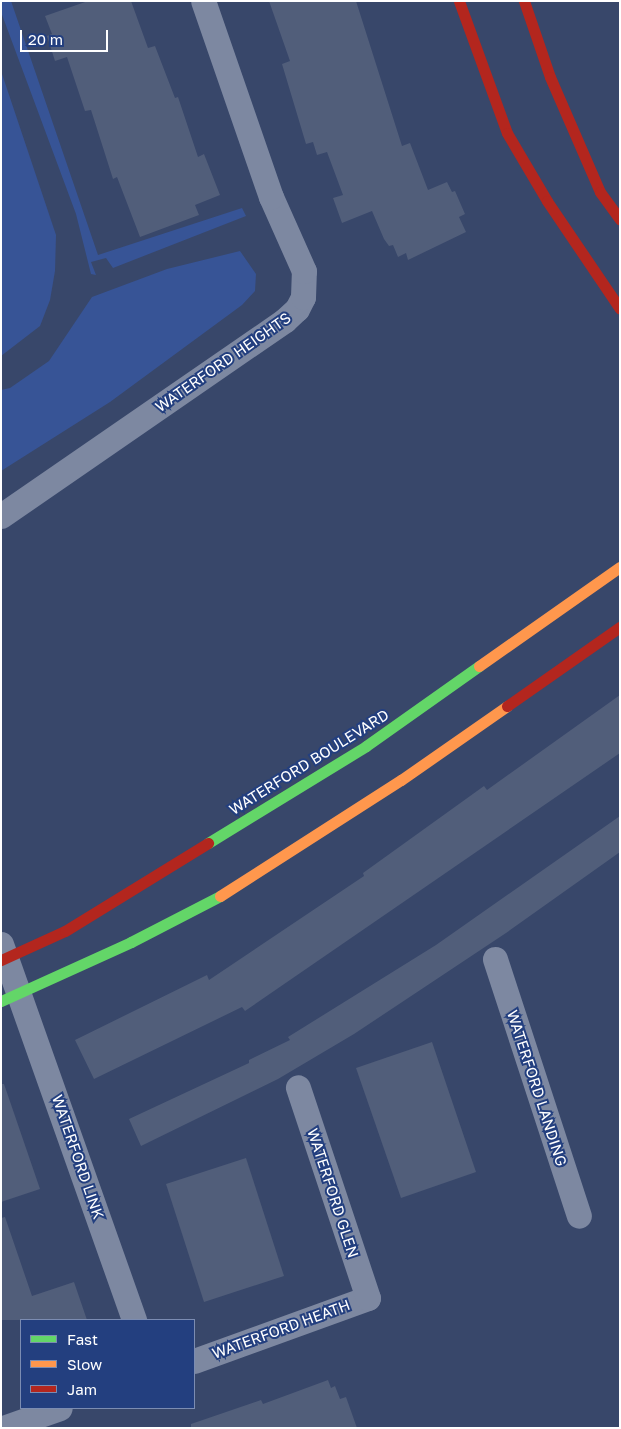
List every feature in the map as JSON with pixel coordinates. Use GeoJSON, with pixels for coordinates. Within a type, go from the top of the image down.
{"type":"FeatureCollection","features":[{"type":"Feature","properties":{"kind":"street","name":"WATERFORD HEIGHTS"},"geometry":{"type":"LineString","coordinates":[[1,516],[285,320],[297,309],[303,297],[304,271],[271,197],[203,1]]}},
{"type":"Feature","properties":{"kind":"street"},"geometry":{"type":"LineString","coordinates":[[459,1],[507,133],[547,201],[620,309]]}},
{"type":"Feature","properties":{"kind":"street"},"geometry":{"type":"LineString","coordinates":[[524,1],[550,77],[600,192],[620,220]]}},
{"type":"Feature","properties":{"kind":"street","name":"WATERFORD BOULEVARD"},"geometry":{"type":"LineString","coordinates":[[3,954],[65,931],[366,746],[620,567]]}},
{"type":"Feature","properties":{"kind":"street"},"geometry":{"type":"LineString","coordinates":[[11,997],[131,942],[233,889],[400,780],[620,627]]}},
{"type":"Feature","properties":{"kind":"street","name":"WATERFORD LINK"},"geometry":{"type":"LineString","coordinates":[[3,954],[11,997],[134,1319]]}},
{"type":"Feature","properties":{"kind":"street","name":"WATERFORD LANDING"},"geometry":{"type":"LineString","coordinates":[[495,960],[579,1216]]}},
{"type":"Feature","properties":{"kind":"street","name":"WATERFORD GLEN"},"geometry":{"type":"LineString","coordinates":[[298,1087],[368,1298]]}},
{"type":"Feature","properties":{"kind":"street","name":"WATERFORD HEATH"},"geometry":{"type":"LineString","coordinates":[[195,1361],[368,1298]]}},
{"type":"Feature","properties":{"kind":"street"},"geometry":{"type":"LineString","coordinates":[[3,1428],[57,1409]]}},
{"type":"Feature","properties":{"kind":"shaded area"},"geometry":{"type":"Polygon","coordinates":[[[1,1],[11,1],[98,255],[242,208],[246,216],[113,268],[106,258],[91,262],[96,275],[91,274],[76,214],[1,12],[1,1]]]}},
{"type":"Feature","properties":{"kind":"shaded area"},"geometry":{"type":"Polygon","coordinates":[[[1,71],[56,235],[55,271],[50,300],[40,326],[1,356],[1,71]]]}},
{"type":"Feature","properties":{"kind":"shaded area"},"geometry":{"type":"Polygon","coordinates":[[[240,251],[256,274],[255,291],[242,305],[110,402],[1,471],[1,390],[10,388],[49,361],[92,297],[167,269],[240,251]]]}},
{"type":"Feature","properties":{"kind":"building"},"geometry":{"type":"Polygon","coordinates":[[[88,1],[131,1],[148,48],[155,46],[175,98],[178,97],[198,157],[204,154],[220,195],[195,205],[199,215],[140,237],[117,177],[113,179],[91,110],[85,111],[67,57],[55,61],[47,36],[52,34],[45,16],[88,1]]]}},
{"type":"Feature","properties":{"kind":"building"},"geometry":{"type":"Polygon","coordinates":[[[269,1],[356,1],[402,146],[410,143],[428,190],[447,182],[452,192],[455,191],[465,214],[459,217],[466,232],[408,260],[406,253],[398,257],[393,245],[389,246],[372,211],[342,223],[333,198],[343,195],[327,152],[317,155],[313,142],[306,144],[282,64],[290,61],[269,1]]]}},
{"type":"Feature","properties":{"kind":"building"},"geometry":{"type":"Polygon","coordinates":[[[620,695],[620,753],[245,1011],[242,1007],[94,1079],[75,1040],[207,975],[209,980],[364,876],[363,873],[484,786],[487,790],[620,695]]]}},
{"type":"Feature","properties":{"kind":"building"},"geometry":{"type":"Polygon","coordinates":[[[620,816],[620,852],[506,933],[354,1034],[278,1079],[141,1146],[129,1119],[249,1063],[249,1060],[290,1040],[288,1037],[436,945],[620,816]]]}},
{"type":"Feature","properties":{"kind":"building"},"geometry":{"type":"Polygon","coordinates":[[[432,1042],[476,1172],[401,1198],[356,1068],[432,1042]]]}},
{"type":"Feature","properties":{"kind":"building"},"geometry":{"type":"Polygon","coordinates":[[[1,1084],[4,1084],[40,1189],[1,1202],[1,1084]]]}},
{"type":"Feature","properties":{"kind":"building"},"geometry":{"type":"Polygon","coordinates":[[[246,1158],[284,1276],[204,1302],[166,1184],[246,1158]]]}},
{"type":"Feature","properties":{"kind":"building"},"geometry":{"type":"Polygon","coordinates":[[[5,1217],[32,1296],[74,1282],[87,1319],[1,1320],[1,1218],[5,1217]]]}},
{"type":"Feature","properties":{"kind":"building"},"geometry":{"type":"Polygon","coordinates":[[[328,1380],[331,1388],[335,1386],[340,1399],[346,1397],[357,1428],[191,1428],[191,1424],[261,1400],[263,1404],[328,1380]]]}},
{"type":"Feature","properties":{"kind":"traffic: fast"},"geometry":{"type":"LineString","coordinates":[[208,843],[366,746],[479,666]]}},
{"type":"Feature","properties":{"kind":"traffic: fast"},"geometry":{"type":"LineString","coordinates":[[1,1001],[131,942],[220,896]]}},
{"type":"Feature","properties":{"kind":"traffic: slow"},"geometry":{"type":"LineString","coordinates":[[479,666],[620,567]]}},
{"type":"Feature","properties":{"kind":"traffic: slow"},"geometry":{"type":"LineString","coordinates":[[220,896],[401,780],[507,706]]}},
{"type":"Feature","properties":{"kind":"traffic: jam"},"geometry":{"type":"LineString","coordinates":[[459,1],[507,133],[547,201],[620,309]]}},
{"type":"Feature","properties":{"kind":"traffic: jam"},"geometry":{"type":"LineString","coordinates":[[524,1],[550,77],[600,192],[620,220]]}},
{"type":"Feature","properties":{"kind":"traffic: jam"},"geometry":{"type":"LineString","coordinates":[[507,706],[620,627]]}},
{"type":"Feature","properties":{"kind":"traffic: jam"},"geometry":{"type":"LineString","coordinates":[[1,960],[65,931],[208,843]]}}]}
